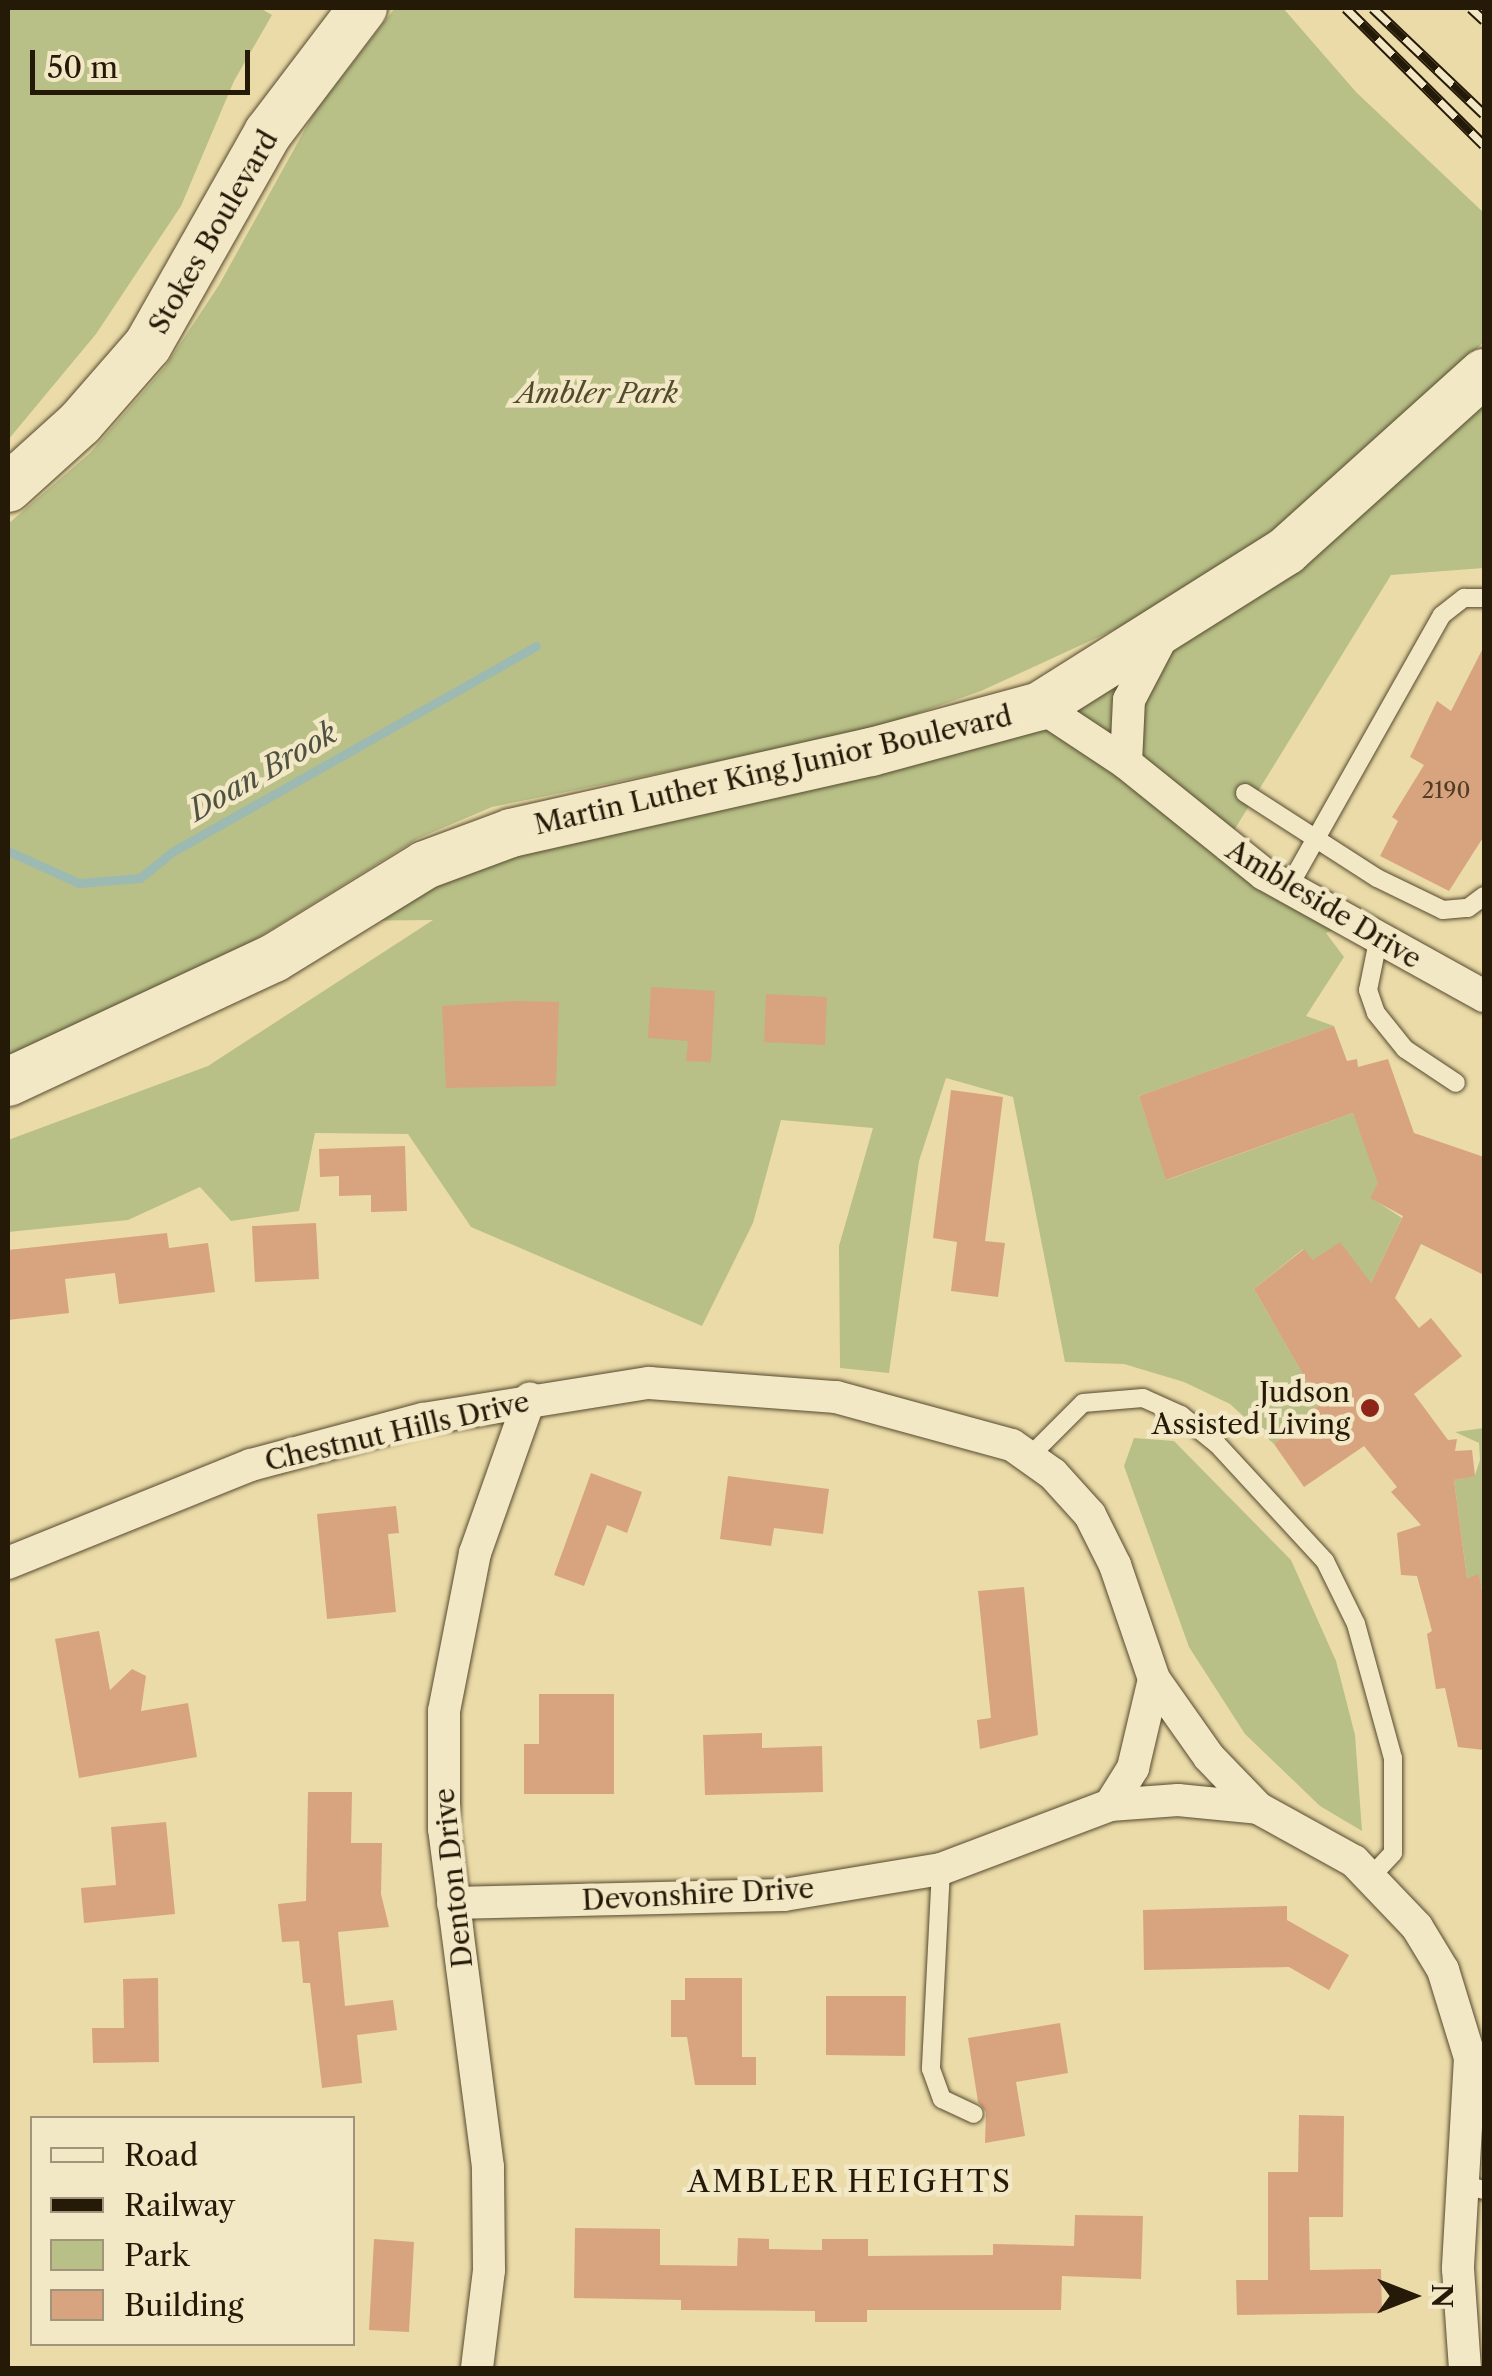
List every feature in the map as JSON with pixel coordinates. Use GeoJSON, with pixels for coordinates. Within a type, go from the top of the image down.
{"type":"FeatureCollection","features":[{"type":"Feature","properties":{"kind":"main road","name":"Stokes Boulevard"},"geometry":{"type":"LineString","coordinates":[[8,488],[80,423],[148,345],[268,132],[363,8]]}},
{"type":"Feature","properties":{"kind":"main road","name":"Martin Luther King Junior Boulevard"},"geometry":{"type":"LineString","coordinates":[[8,1082],[274,958],[425,865],[512,833],[871,752],[1040,706],[1286,551],[1484,373]]}},
{"type":"Feature","properties":{"kind":"street"},"geometry":{"type":"LineString","coordinates":[[1126,764],[1129,700],[1166,630]]}},
{"type":"Feature","properties":{"kind":"street","name":"Ambleside Drive"},"geometry":{"type":"LineString","coordinates":[[1040,706],[1126,764],[1192,822],[1288,888],[1378,942],[1484,996]]}},
{"type":"Feature","properties":{"kind":"street","name":"Chestnut Hills Drive"},"geometry":{"type":"LineString","coordinates":[[8,1563],[251,1465],[530,1398],[649,1384],[762,1388],[891,1407],[968,1428],[1029,1457],[1090,1515],[1116,1566],[1154,1679],[1208,1757],[1258,1808],[1335,1849],[1371,1877],[1417,1927],[1464,2020],[1472,2099],[1474,2187],[1458,2269],[1465,2368]]}},
{"type":"Feature","properties":{"kind":"street","name":"Denton Drive"},"geometry":{"type":"LineString","coordinates":[[477,2368],[490,2270],[488,2166],[441,1783],[444,1711],[475,1552],[530,1398]]}},
{"type":"Feature","properties":{"kind":"street"},"geometry":{"type":"LineString","coordinates":[[1110,1805],[1143,1739],[1154,1679]]}},
{"type":"Feature","properties":{"kind":"street","name":"Devonshire Drive"},"geometry":{"type":"LineString","coordinates":[[453,1903],[784,1894],[942,1869],[1110,1805],[1178,1800],[1258,1808]]}},
{"type":"Feature","properties":{"kind":"lane"},"geometry":{"type":"LineString","coordinates":[[1288,888],[1442,615],[1464,598],[1484,598]]}},
{"type":"Feature","properties":{"kind":"lane"},"geometry":{"type":"LineString","coordinates":[[1245,793],[1314,842],[1443,910],[1468,908],[1484,896]]}},
{"type":"Feature","properties":{"kind":"lane"},"geometry":{"type":"LineString","coordinates":[[1378,942],[1368,990],[1376,1013],[1405,1049],[1456,1084]]}},
{"type":"Feature","properties":{"kind":"lane"},"geometry":{"type":"LineString","coordinates":[[1029,1457],[1083,1403],[1143,1398],[1180,1415],[1217,1444],[1325,1562],[1356,1624],[1393,1758],[1393,1853],[1371,1877]]}},
{"type":"Feature","properties":{"kind":"lane"},"geometry":{"type":"LineString","coordinates":[[942,1869],[930,2069],[942,2099],[974,2114]]}},
{"type":"Feature","properties":{"kind":"green space"},"geometry":{"type":"Polygon","coordinates":[[[8,8],[260,8],[272,15],[234,81],[181,206],[96,334],[8,440],[8,8]]]}},
{"type":"Feature","properties":{"kind":"green space","name":"Ambler Park"},"geometry":{"type":"Polygon","coordinates":[[[395,8],[1283,8],[1356,92],[1484,213],[1484,342],[1272,532],[1153,612],[981,691],[867,731],[492,807],[417,839],[214,965],[8,1058],[8,524],[90,453],[165,367],[219,285],[314,113],[395,8]]]}},
{"type":"Feature","properties":{"kind":"green space"},"geometry":{"type":"Polygon","coordinates":[[[1484,373],[1484,568],[1391,575],[1225,845],[1349,924],[1326,933],[1344,957],[1306,1016],[1334,1026],[1139,1096],[1167,1180],[1353,1113],[1382,1176],[1373,1199],[1402,1218],[1371,1283],[1313,1260],[1303,1249],[1254,1289],[1308,1383],[1336,1390],[1274,1444],[1230,1404],[1184,1382],[1124,1364],[1065,1362],[1013,1097],[946,1078],[919,1161],[889,1373],[840,1368],[839,1246],[873,1128],[781,1120],[753,1223],[702,1326],[471,1227],[408,1134],[315,1133],[299,1211],[231,1221],[200,1187],[128,1220],[8,1232],[8,1140],[208,1066],[433,920],[334,921],[425,865],[1040,706],[1484,373]]]}},
{"type":"Feature","properties":{"kind":"green space"},"geometry":{"type":"Polygon","coordinates":[[[1484,1428],[1484,1601],[1479,1575],[1467,1578],[1454,1480],[1475,1475],[1480,1460],[1479,1443],[1455,1432],[1484,1428]]]}},
{"type":"Feature","properties":{"kind":"green space"},"geometry":{"type":"Polygon","coordinates":[[[1134,1438],[1174,1441],[1291,1560],[1336,1661],[1355,1735],[1362,1831],[1320,1806],[1245,1734],[1189,1647],[1124,1466],[1134,1438]]]}},
{"type":"Feature","properties":{"kind":"building"},"geometry":{"type":"Polygon","coordinates":[[[1484,646],[1484,836],[1449,891],[1380,856],[1398,821],[1392,817],[1424,765],[1410,757],[1437,701],[1451,711],[1484,646]]]}},
{"type":"Feature","properties":{"kind":"building"},"geometry":{"type":"Polygon","coordinates":[[[651,987],[715,991],[711,1062],[686,1061],[688,1041],[648,1038],[651,987]]]}},
{"type":"Feature","properties":{"kind":"building"},"geometry":{"type":"Polygon","coordinates":[[[766,994],[827,997],[825,1045],[764,1042],[766,994]]]}},
{"type":"Feature","properties":{"kind":"building"},"geometry":{"type":"Polygon","coordinates":[[[559,1002],[556,1086],[446,1088],[442,1006],[559,1002]]]}},
{"type":"Feature","properties":{"kind":"building","name":"Judson Assisted Living"},"geometry":{"type":"Polygon","coordinates":[[[1334,1026],[1347,1061],[1357,1059],[1358,1067],[1388,1059],[1414,1133],[1484,1157],[1484,1275],[1421,1244],[1395,1298],[1419,1328],[1431,1318],[1462,1356],[1414,1394],[1448,1440],[1457,1439],[1455,1451],[1472,1450],[1475,1476],[1454,1480],[1467,1578],[1479,1574],[1484,1601],[1484,1750],[1458,1747],[1445,1688],[1436,1689],[1427,1634],[1432,1631],[1417,1576],[1401,1575],[1397,1533],[1421,1525],[1391,1492],[1397,1487],[1364,1446],[1304,1487],[1274,1444],[1320,1404],[1254,1289],[1304,1249],[1313,1260],[1340,1242],[1371,1283],[1403,1216],[1370,1198],[1378,1183],[1353,1113],[1166,1180],[1139,1096],[1334,1026]]]}},
{"type":"Feature","properties":{"kind":"building"},"geometry":{"type":"Polygon","coordinates":[[[951,1090],[1003,1097],[985,1241],[1005,1243],[998,1297],[951,1291],[957,1242],[933,1238],[951,1090]]]}},
{"type":"Feature","properties":{"kind":"building"},"geometry":{"type":"Polygon","coordinates":[[[405,1146],[407,1211],[371,1212],[371,1195],[339,1196],[339,1176],[320,1177],[319,1149],[405,1146]]]}},
{"type":"Feature","properties":{"kind":"building"},"geometry":{"type":"Polygon","coordinates":[[[316,1223],[319,1279],[255,1282],[252,1226],[316,1223]]]}},
{"type":"Feature","properties":{"kind":"building"},"geometry":{"type":"Polygon","coordinates":[[[167,1233],[169,1248],[208,1243],[215,1292],[119,1304],[115,1273],[65,1279],[69,1313],[8,1320],[8,1250],[167,1233]]]}},
{"type":"Feature","properties":{"kind":"building"},"geometry":{"type":"Polygon","coordinates":[[[591,1473],[642,1492],[627,1533],[607,1525],[584,1586],[554,1575],[591,1473]]]}},
{"type":"Feature","properties":{"kind":"building"},"geometry":{"type":"Polygon","coordinates":[[[728,1476],[829,1489],[823,1534],[774,1528],[771,1546],[720,1539],[728,1476]]]}},
{"type":"Feature","properties":{"kind":"building"},"geometry":{"type":"Polygon","coordinates":[[[396,1506],[399,1533],[388,1534],[396,1612],[327,1619],[317,1514],[396,1506]]]}},
{"type":"Feature","properties":{"kind":"building"},"geometry":{"type":"Polygon","coordinates":[[[1024,1587],[1038,1735],[980,1749],[977,1720],[991,1718],[978,1591],[1024,1587]]]}},
{"type":"Feature","properties":{"kind":"building"},"geometry":{"type":"Polygon","coordinates":[[[99,1631],[110,1690],[132,1669],[146,1676],[141,1711],[188,1703],[197,1757],[79,1778],[55,1639],[99,1631]]]}},
{"type":"Feature","properties":{"kind":"building"},"geometry":{"type":"Polygon","coordinates":[[[539,1694],[614,1694],[614,1794],[524,1794],[524,1744],[539,1744],[539,1694]]]}},
{"type":"Feature","properties":{"kind":"building"},"geometry":{"type":"Polygon","coordinates":[[[762,1733],[762,1748],[822,1746],[823,1792],[705,1795],[703,1735],[762,1733]]]}},
{"type":"Feature","properties":{"kind":"building"},"geometry":{"type":"Polygon","coordinates":[[[308,1792],[352,1792],[351,1843],[382,1843],[381,1894],[389,1927],[338,1932],[345,2006],[393,2000],[397,2030],[357,2035],[362,2083],[322,2088],[310,1983],[303,1983],[299,1941],[282,1942],[278,1904],[306,1901],[308,1792]]]}},
{"type":"Feature","properties":{"kind":"building"},"geometry":{"type":"Polygon","coordinates":[[[166,1822],[175,1914],[84,1923],[81,1888],[116,1885],[111,1827],[166,1822]]]}},
{"type":"Feature","properties":{"kind":"building"},"geometry":{"type":"Polygon","coordinates":[[[1287,1906],[1287,1920],[1349,1955],[1329,1990],[1289,1967],[1144,1970],[1143,1910],[1287,1906]]]}},
{"type":"Feature","properties":{"kind":"building"},"geometry":{"type":"Polygon","coordinates":[[[158,1978],[159,2062],[93,2063],[92,2028],[124,2028],[123,1979],[158,1978]]]}},
{"type":"Feature","properties":{"kind":"building"},"geometry":{"type":"Polygon","coordinates":[[[685,1978],[742,1978],[742,2057],[756,2057],[756,2085],[695,2085],[687,2037],[671,2037],[671,2000],[685,2000],[685,1978]]]}},
{"type":"Feature","properties":{"kind":"building"},"geometry":{"type":"Polygon","coordinates":[[[826,1996],[906,1996],[905,2056],[826,2055],[826,1996]]]}},
{"type":"Feature","properties":{"kind":"building"},"geometry":{"type":"Polygon","coordinates":[[[1060,2023],[1068,2073],[1016,2082],[1025,2136],[985,2143],[986,2112],[978,2102],[968,2038],[1060,2023]]]}},
{"type":"Feature","properties":{"kind":"building"},"geometry":{"type":"Polygon","coordinates":[[[1299,2115],[1344,2116],[1343,2217],[1309,2217],[1310,2270],[1381,2269],[1382,2313],[1237,2315],[1236,2280],[1268,2280],[1268,2172],[1298,2172],[1299,2115]]]}},
{"type":"Feature","properties":{"kind":"building"},"geometry":{"type":"Polygon","coordinates":[[[1075,2215],[1143,2216],[1141,2279],[1062,2276],[1061,2310],[867,2310],[867,2322],[815,2322],[815,2311],[681,2310],[681,2300],[574,2298],[575,2228],[660,2229],[660,2265],[737,2266],[738,2238],[769,2239],[769,2249],[822,2250],[822,2239],[868,2239],[868,2256],[993,2255],[993,2244],[1074,2246],[1075,2215]]]}},
{"type":"Feature","properties":{"kind":"building"},"geometry":{"type":"Polygon","coordinates":[[[374,2239],[414,2242],[409,2332],[369,2330],[374,2239]]]}},
{"type":"Feature","properties":{"kind":"waterway","name":"Doan Brook"},"geometry":{"type":"LineString","coordinates":[[8,851],[79,883],[140,878],[172,852],[536,646]]}},
{"type":"Feature","properties":{"kind":"railway"},"geometry":{"type":"LineString","coordinates":[[1346,8],[1484,145]]}},
{"type":"Feature","properties":{"kind":"railway"},"geometry":{"type":"LineString","coordinates":[[1373,8],[1484,114]]}},
{"type":"Feature","properties":{"kind":"railway"},"geometry":{"type":"LineString","coordinates":[[1471,8],[1484,20]]}},
{"type":"Feature","properties":{"kind":"place","name":"Judson Assisted Living"},"geometry":{"type":"Point","coordinates":[1370,1408]}},
{"type":"Feature","properties":{"kind":"district","name":"AMBLER HEIGHTS"},"geometry":{"type":"Point","coordinates":[850,2182]}}]}
